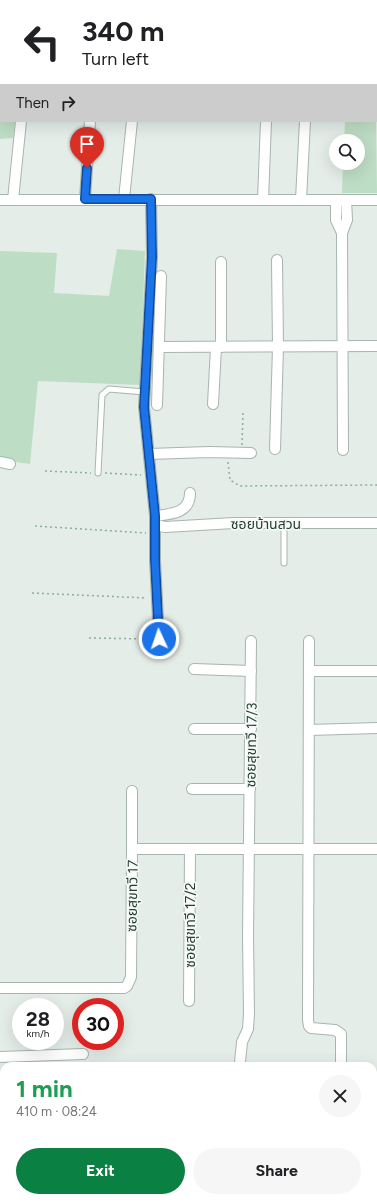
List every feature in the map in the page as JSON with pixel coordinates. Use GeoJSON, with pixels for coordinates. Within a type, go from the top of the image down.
{"type":"FeatureCollection","features":[{"type":"Feature","properties":{"kind":"street"},"geometry":{"type":"LineString","coordinates":[[13,200],[22,122]]}},
{"type":"Feature","properties":{"kind":"street"},"geometry":{"type":"LineString","coordinates":[[85,199],[90,122]]}},
{"type":"Feature","properties":{"kind":"street"},"geometry":{"type":"LineString","coordinates":[[124,199],[132,122]]}},
{"type":"Feature","properties":{"kind":"street"},"geometry":{"type":"LineString","coordinates":[[263,200],[266,122]]}},
{"type":"Feature","properties":{"kind":"street"},"geometry":{"type":"LineString","coordinates":[[302,200],[305,122]]}},
{"type":"Feature","properties":{"kind":"street"},"geometry":{"type":"LineString","coordinates":[[151,199],[152,257],[144,392],[144,421],[156,525],[159,639]]}},
{"type":"Feature","properties":{"kind":"street"},"geometry":{"type":"LineString","coordinates":[[0,200],[377,200]]}},
{"type":"Feature","properties":{"kind":"street"},"geometry":{"type":"LineString","coordinates":[[341,200],[336,220],[342,233],[343,450]]}},
{"type":"Feature","properties":{"kind":"street"},"geometry":{"type":"LineString","coordinates":[[276,449],[278,347],[277,260]]}},
{"type":"Feature","properties":{"kind":"street"},"geometry":{"type":"LineString","coordinates":[[213,404],[218,347],[221,262]]}},
{"type":"Feature","properties":{"kind":"street"},"geometry":{"type":"LineString","coordinates":[[157,405],[160,276]]}},
{"type":"Feature","properties":{"kind":"street"},"geometry":{"type":"LineString","coordinates":[[159,347],[377,346]]}},
{"type":"Feature","properties":{"kind":"street"},"geometry":{"type":"LineString","coordinates":[[149,454],[226,452],[246,453]]}},
{"type":"Feature","properties":{"kind":"street"},"geometry":{"type":"LineString","coordinates":[[156,525],[172,514],[186,507],[190,501],[190,493]]}},
{"type":"Feature","properties":{"kind":"street","name":"ซอยบ้านสวน"},"geometry":{"type":"LineString","coordinates":[[156,525],[165,528],[234,523],[377,523]]}},
{"type":"Feature","properties":{"kind":"street","name":"ซอยสุขทวี 17/3"},"geometry":{"type":"LineString","coordinates":[[240,1062],[242,1042],[248,1029],[249,1014],[251,641]]}},
{"type":"Feature","properties":{"kind":"street"},"geometry":{"type":"LineString","coordinates":[[309,641],[309,1026],[311,1028],[336,1030],[341,1034],[342,1062]]}},
{"type":"Feature","properties":{"kind":"street"},"geometry":{"type":"LineString","coordinates":[[194,669],[251,671]]}},
{"type":"Feature","properties":{"kind":"street"},"geometry":{"type":"LineString","coordinates":[[310,671],[377,670]]}},
{"type":"Feature","properties":{"kind":"street"},"geometry":{"type":"LineString","coordinates":[[309,730],[377,728]]}},
{"type":"Feature","properties":{"kind":"street"},"geometry":{"type":"LineString","coordinates":[[194,729],[251,730]]}},
{"type":"Feature","properties":{"kind":"street"},"geometry":{"type":"LineString","coordinates":[[192,789],[250,789]]}},
{"type":"Feature","properties":{"kind":"street"},"geometry":{"type":"LineString","coordinates":[[132,791],[132,849]]}},
{"type":"Feature","properties":{"kind":"street","name":"ซอยสุขทวี 17"},"geometry":{"type":"LineString","coordinates":[[0,988],[124,988],[127,986],[131,977],[132,849],[377,849]]}},
{"type":"Feature","properties":{"kind":"street","name":"ซอยสุขทวี 17/2"},"geometry":{"type":"LineString","coordinates":[[189,1002],[190,849]]}},
{"type":"Feature","properties":{"kind":"street"},"geometry":{"type":"LineString","coordinates":[[0,1057],[82,1054]]}},
{"type":"Feature","properties":{"kind":"lane"},"geometry":{"type":"LineString","coordinates":[[98,473],[102,395],[109,389],[144,392]]}},
{"type":"Feature","properties":{"kind":"lane"},"geometry":{"type":"LineString","coordinates":[[284,524],[284,563]]}},
{"type":"Feature","properties":{"kind":"path"},"geometry":{"type":"LineString","coordinates":[[243,412],[246,453]]}},
{"type":"Feature","properties":{"kind":"path"},"geometry":{"type":"LineString","coordinates":[[226,452],[230,480],[240,486],[377,485]]}},
{"type":"Feature","properties":{"kind":"path"},"geometry":{"type":"LineString","coordinates":[[35,526],[156,525]]}},
{"type":"Feature","properties":{"kind":"path"},"geometry":{"type":"LineString","coordinates":[[32,593],[157,599]]}},
{"type":"Feature","properties":{"kind":"path"},"geometry":{"type":"LineString","coordinates":[[89,638],[159,639]]}},
{"type":"Feature","properties":{"kind":"green space"},"geometry":{"type":"Polygon","coordinates":[[[0,122],[15,122],[13,138],[0,139],[0,122]]]}},
{"type":"Feature","properties":{"kind":"green space"},"geometry":{"type":"Polygon","coordinates":[[[345,122],[376,122],[377,193],[342,193],[343,170],[365,170],[365,134],[344,134],[345,122]]]}},
{"type":"Feature","properties":{"kind":"green space"},"geometry":{"type":"Polygon","coordinates":[[[117,249],[145,251],[140,385],[38,381],[30,464],[0,460],[0,251],[57,253],[54,293],[109,296],[117,249]]]}},
{"type":"Feature","properties":{"kind":"route"},"geometry":{"type":"LineString","coordinates":[[87,168],[85,199],[151,199],[152,257],[144,421],[156,525],[155,560],[159,639]]}}]}
